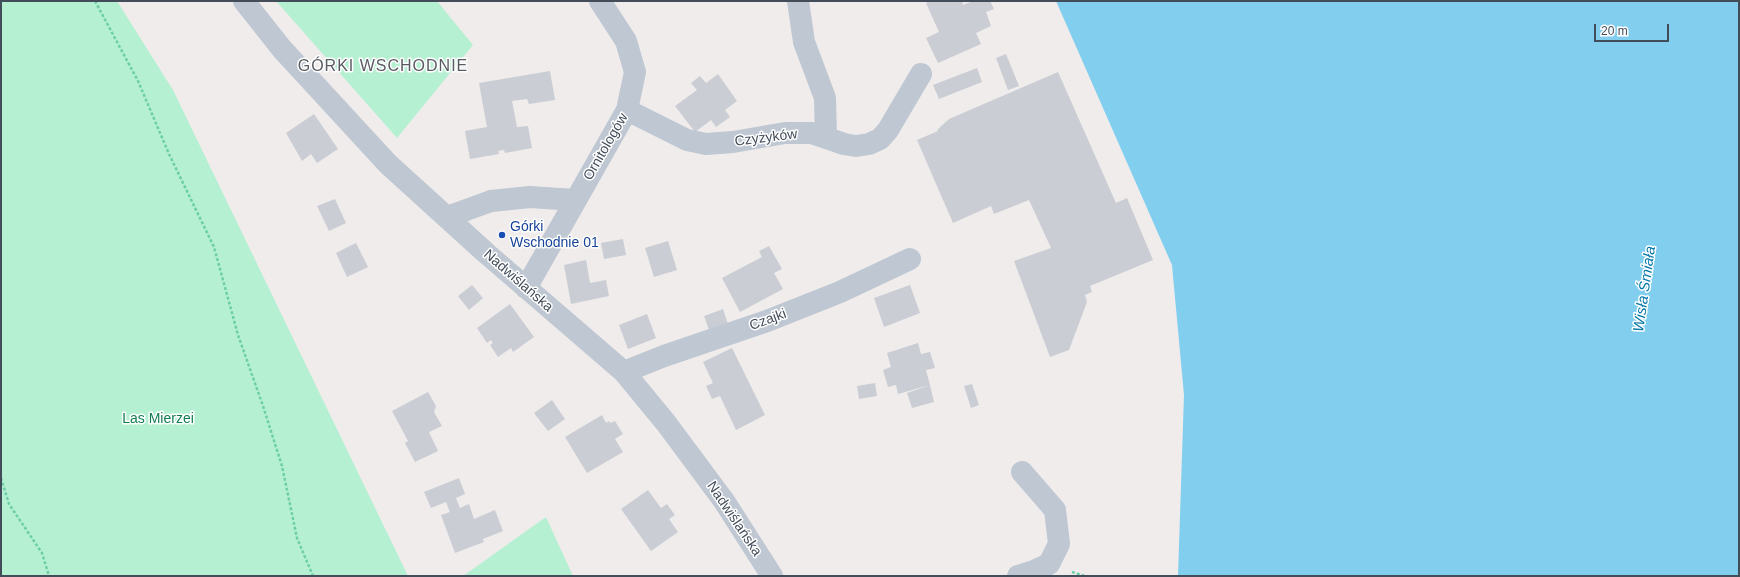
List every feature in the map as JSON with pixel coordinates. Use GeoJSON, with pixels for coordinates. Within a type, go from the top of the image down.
{"type":"FeatureCollection","features":[{"type":"Feature","properties":{"kind":"street","name":"Nadwiślańska"},"geometry":{"type":"LineString","coordinates":[[244,1],[282,49],[388,164],[526,288],[624,372],[666,423],[724,501],[772,576]]}},
{"type":"Feature","properties":{"kind":"street","name":"Ornitologów"},"geometry":{"type":"LineString","coordinates":[[526,288],[627,110],[635,72],[626,41],[600,1]]}},
{"type":"Feature","properties":{"kind":"street"},"geometry":{"type":"LineString","coordinates":[[798,1],[804,42],[825,98],[826,138]]}},
{"type":"Feature","properties":{"kind":"street","name":"Czyżyków"},"geometry":{"type":"LineString","coordinates":[[627,110],[687,140],[706,144],[733,142],[785,133],[812,133],[844,144],[856,146],[869,144],[880,139],[888,130],[921,74]]}},
{"type":"Feature","properties":{"kind":"street"},"geometry":{"type":"LineString","coordinates":[[446,217],[491,201],[530,197],[575,200]]}},
{"type":"Feature","properties":{"kind":"street","name":"Czajki"},"geometry":{"type":"LineString","coordinates":[[624,372],[664,356],[768,321],[818,301],[910,259]]}},
{"type":"Feature","properties":{"kind":"street"},"geometry":{"type":"LineString","coordinates":[[1018,576],[1049,564],[1059,544],[1055,510],[1022,472]]}},
{"type":"Feature","properties":{"kind":"path"},"geometry":{"type":"LineString","coordinates":[[95,1],[138,81],[169,154],[214,247],[238,335],[282,466],[297,538],[313,576]]}},
{"type":"Feature","properties":{"kind":"path"},"geometry":{"type":"LineString","coordinates":[[1,478],[9,504],[42,553],[49,576]]}},
{"type":"Feature","properties":{"kind":"green space","name":"Las Mierzei"},"geometry":{"type":"Polygon","coordinates":[[[1,1],[117,1],[173,90],[408,576],[1,576],[1,1]]]}},
{"type":"Feature","properties":{"kind":"green space"},"geometry":{"type":"Polygon","coordinates":[[[276,1],[437,1],[473,45],[397,138],[276,1]]]}},
{"type":"Feature","properties":{"kind":"green space"},"geometry":{"type":"Polygon","coordinates":[[[546,517],[573,576],[463,576],[546,517]]]}},
{"type":"Feature","properties":{"kind":"water","name":"Wisła Śmiała"},"geometry":{"type":"Polygon","coordinates":[[[1056,1],[1739,1],[1739,576],[1178,576],[1184,395],[1172,265],[1056,1]]]}},
{"type":"Feature","properties":{"kind":"building"},"geometry":{"type":"Polygon","coordinates":[[[930,1],[962,1],[963,5],[973,1],[990,1],[994,9],[986,12],[991,26],[976,33],[981,44],[938,63],[926,38],[939,32],[926,3],[930,1]]]}},
{"type":"Feature","properties":{"kind":"building"},"geometry":{"type":"Polygon","coordinates":[[[1006,54],[1019,86],[1008,90],[996,58],[1006,54]]]}},
{"type":"Feature","properties":{"kind":"building"},"geometry":{"type":"Polygon","coordinates":[[[977,68],[982,82],[939,99],[933,85],[977,68]]]}},
{"type":"Feature","properties":{"kind":"building"},"geometry":{"type":"Polygon","coordinates":[[[550,71],[555,100],[529,104],[527,99],[512,101],[517,127],[528,126],[532,148],[505,153],[504,150],[498,151],[499,154],[470,159],[465,131],[487,127],[479,83],[550,71]]]}},
{"type":"Feature","properties":{"kind":"building"},"geometry":{"type":"Polygon","coordinates":[[[1058,72],[1116,203],[1127,198],[1153,260],[1090,286],[1092,292],[1085,295],[1087,302],[1069,350],[1050,357],[1014,261],[1051,248],[1029,200],[994,214],[991,206],[953,223],[917,140],[938,131],[937,130],[949,119],[1058,72]]]}},
{"type":"Feature","properties":{"kind":"building"},"geometry":{"type":"Polygon","coordinates":[[[718,74],[737,101],[725,110],[730,117],[716,127],[711,120],[695,132],[675,106],[697,90],[691,83],[700,76],[706,83],[718,74]]]}},
{"type":"Feature","properties":{"kind":"building"},"geometry":{"type":"Polygon","coordinates":[[[314,114],[338,149],[317,163],[311,154],[302,161],[286,133],[314,114]]]}},
{"type":"Feature","properties":{"kind":"building"},"geometry":{"type":"Polygon","coordinates":[[[335,199],[346,223],[329,231],[317,206],[335,199]]]}},
{"type":"Feature","properties":{"kind":"building"},"geometry":{"type":"Polygon","coordinates":[[[623,239],[626,255],[604,259],[601,243],[623,239]]]}},
{"type":"Feature","properties":{"kind":"building"},"geometry":{"type":"Polygon","coordinates":[[[668,241],[677,270],[654,277],[645,248],[668,241]]]}},
{"type":"Feature","properties":{"kind":"building"},"geometry":{"type":"Polygon","coordinates":[[[356,243],[368,267],[347,277],[336,253],[356,243]]]}},
{"type":"Feature","properties":{"kind":"building"},"geometry":{"type":"Polygon","coordinates":[[[769,246],[782,269],[774,273],[783,289],[740,312],[722,278],[762,257],[759,251],[769,246]]]}},
{"type":"Feature","properties":{"kind":"building"},"geometry":{"type":"Polygon","coordinates":[[[586,260],[590,283],[606,280],[609,296],[571,304],[564,265],[586,260]]]}},
{"type":"Feature","properties":{"kind":"building"},"geometry":{"type":"Polygon","coordinates":[[[472,285],[483,298],[469,310],[458,296],[472,285]]]}},
{"type":"Feature","properties":{"kind":"building"},"geometry":{"type":"Polygon","coordinates":[[[910,285],[920,313],[884,327],[874,298],[910,285]]]}},
{"type":"Feature","properties":{"kind":"building"},"geometry":{"type":"Polygon","coordinates":[[[510,304],[534,337],[513,352],[511,348],[498,357],[490,345],[493,343],[491,340],[487,343],[477,328],[510,304]]]}},
{"type":"Feature","properties":{"kind":"building"},"geometry":{"type":"Polygon","coordinates":[[[723,309],[728,324],[709,330],[704,316],[723,309]]]}},
{"type":"Feature","properties":{"kind":"building"},"geometry":{"type":"Polygon","coordinates":[[[647,314],[656,338],[628,349],[619,325],[647,314]]]}},
{"type":"Feature","properties":{"kind":"building"},"geometry":{"type":"Polygon","coordinates":[[[918,343],[921,354],[930,352],[935,368],[926,370],[930,385],[898,394],[896,385],[888,387],[883,370],[891,367],[887,353],[918,343]]]}},
{"type":"Feature","properties":{"kind":"building"},"geometry":{"type":"Polygon","coordinates":[[[732,348],[765,415],[736,430],[720,396],[712,399],[706,386],[713,383],[703,362],[732,348]]]}},
{"type":"Feature","properties":{"kind":"building"},"geometry":{"type":"Polygon","coordinates":[[[875,383],[877,396],[859,399],[857,386],[875,383]]]}},
{"type":"Feature","properties":{"kind":"building"},"geometry":{"type":"Polygon","coordinates":[[[972,384],[979,405],[971,408],[964,386],[972,384]]]}},
{"type":"Feature","properties":{"kind":"building"},"geometry":{"type":"Polygon","coordinates":[[[930,385],[934,402],[912,408],[907,393],[930,385]]]}},
{"type":"Feature","properties":{"kind":"building"},"geometry":{"type":"Polygon","coordinates":[[[428,392],[436,406],[434,412],[442,426],[429,432],[438,451],[415,462],[405,443],[408,441],[392,411],[428,392]]]}},
{"type":"Feature","properties":{"kind":"building"},"geometry":{"type":"Polygon","coordinates":[[[552,400],[565,419],[548,431],[534,413],[552,400]]]}},
{"type":"Feature","properties":{"kind":"building"},"geometry":{"type":"Polygon","coordinates":[[[602,415],[606,423],[609,421],[610,423],[615,421],[623,434],[615,439],[623,452],[587,473],[565,437],[602,415]]]}},
{"type":"Feature","properties":{"kind":"building"},"geometry":{"type":"Polygon","coordinates":[[[459,478],[465,494],[456,498],[460,508],[469,504],[474,519],[495,510],[503,531],[483,539],[484,542],[455,553],[441,515],[450,512],[446,502],[431,508],[424,492],[459,478]]]}},
{"type":"Feature","properties":{"kind":"building"},"geometry":{"type":"Polygon","coordinates":[[[648,490],[661,508],[667,504],[675,515],[669,519],[678,532],[651,551],[621,509],[648,490]]]}},
{"type":"Feature","properties":{"kind":"place","name":"Górki Wschodnie 01"},"geometry":{"type":"Point","coordinates":[502,235]}},
{"type":"Feature","properties":{"kind":"district","name":"GÓRKI WSCHODNIE"},"geometry":{"type":"Point","coordinates":[383,67]}}]}
